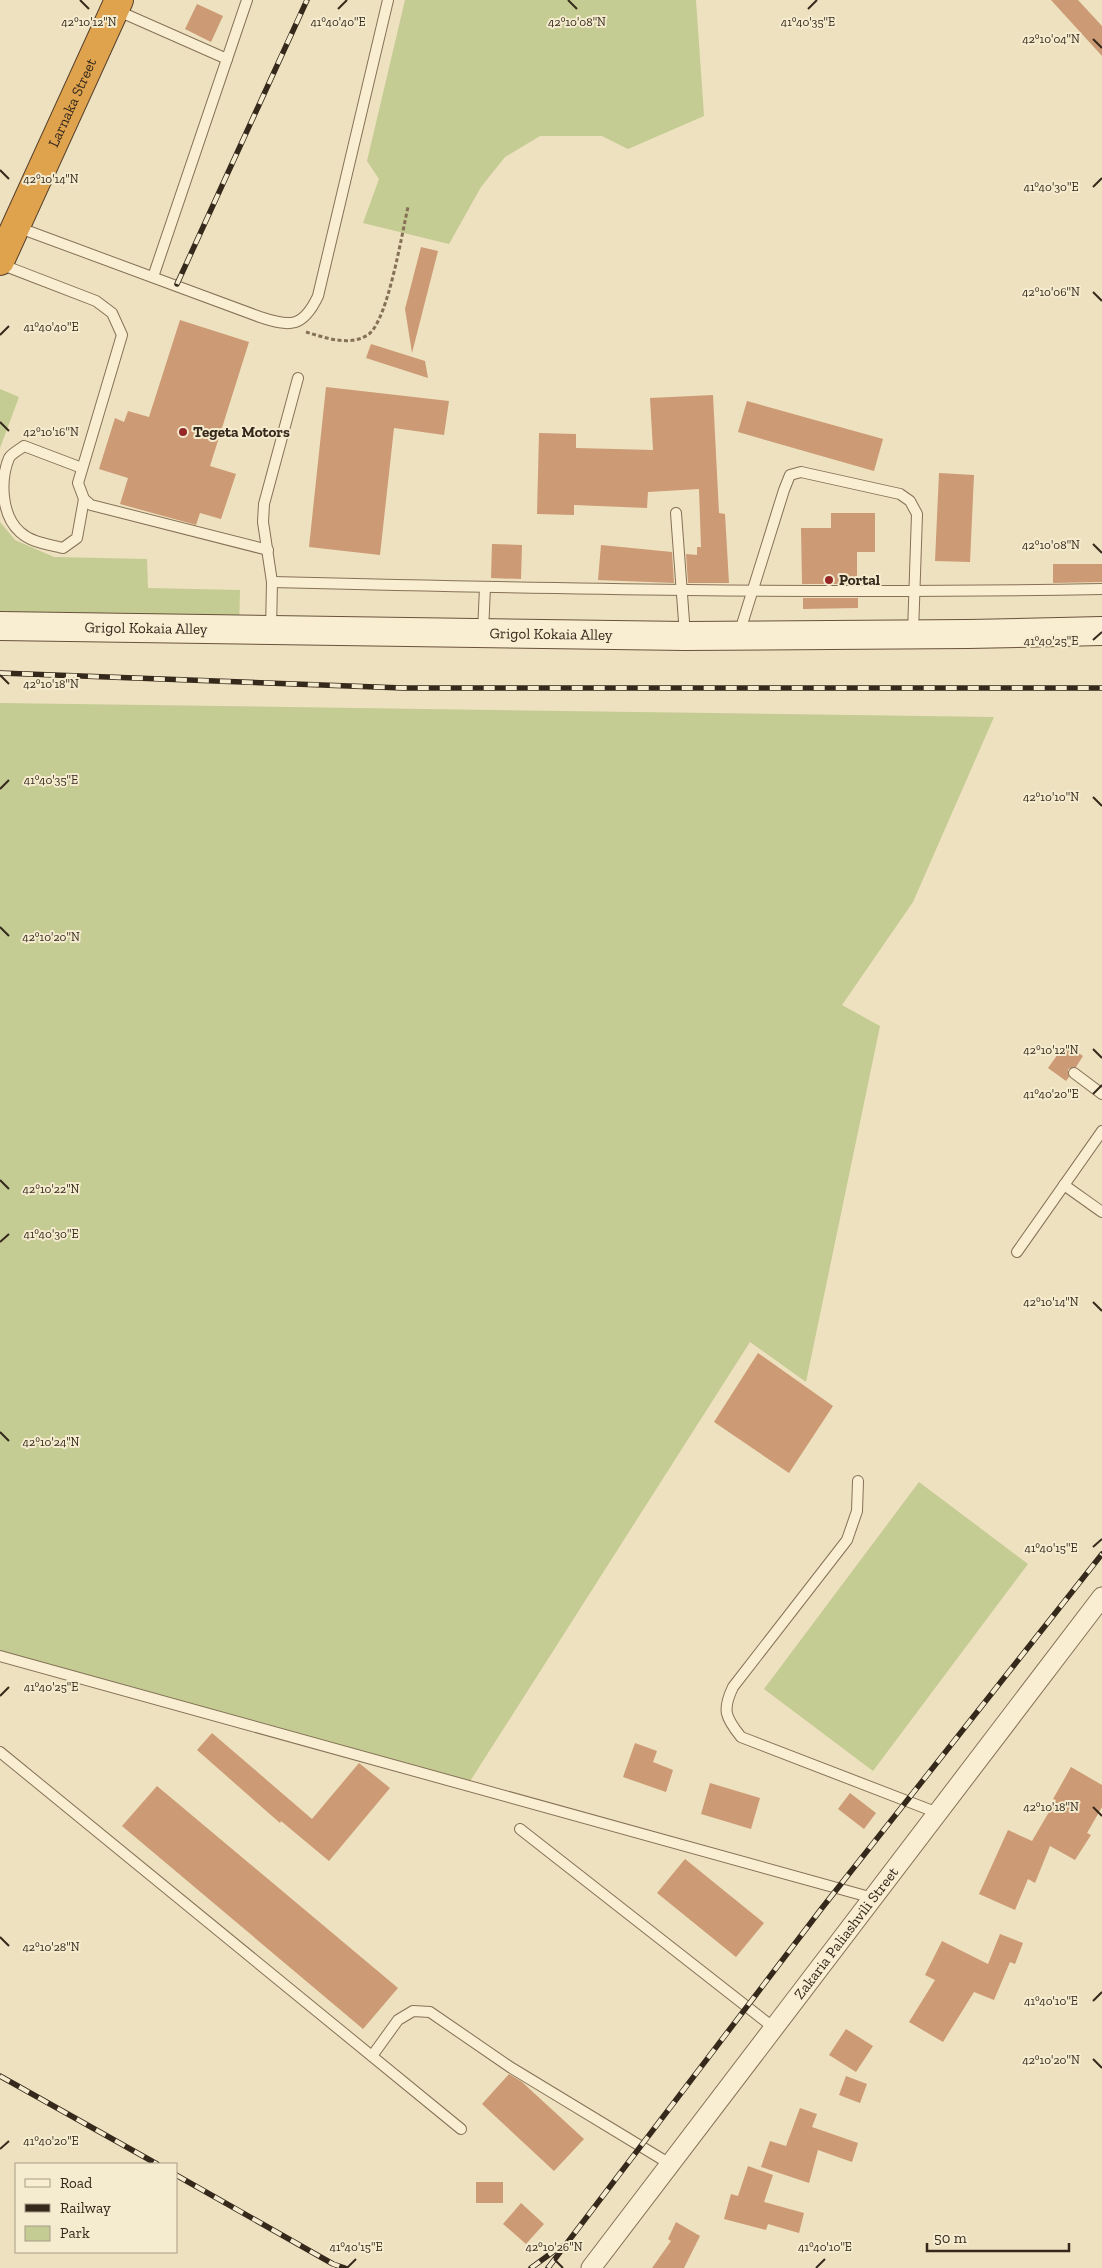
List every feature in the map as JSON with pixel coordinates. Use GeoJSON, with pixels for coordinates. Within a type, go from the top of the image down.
{"type":"FeatureCollection","features":[{"type":"Feature","properties":{"kind":"highway","name":"Larnaka Street"},"geometry":{"type":"LineString","coordinates":[[0,263],[117,5]]}},
{"type":"Feature","properties":{"kind":"main road"},"geometry":{"type":"LineString","coordinates":[[0,611],[36,628]]}},
{"type":"Feature","properties":{"kind":"main road","name":"Grigol Kokaia Alley"},"geometry":{"type":"LineString","coordinates":[[0,626],[685,636],[1102,631]]}},
{"type":"Feature","properties":{"kind":"street","name":"Zakaria Paliashvili Street"},"geometry":{"type":"LineString","coordinates":[[591,2268],[1102,1597]]}},
{"type":"Feature","properties":{"kind":"lane"},"geometry":{"type":"LineString","coordinates":[[153,277],[247,0]]}},
{"type":"Feature","properties":{"kind":"lane"},"geometry":{"type":"LineString","coordinates":[[16,226],[283,325],[295,323],[312,308],[318,296],[388,0]]}},
{"type":"Feature","properties":{"kind":"lane"},"geometry":{"type":"LineString","coordinates":[[117,5],[227,59]]}},
{"type":"Feature","properties":{"kind":"lane"},"geometry":{"type":"LineString","coordinates":[[0,263],[96,301],[112,313],[122,335],[78,483],[84,498],[91,505],[268,550]]}},
{"type":"Feature","properties":{"kind":"lane"},"geometry":{"type":"LineString","coordinates":[[271,631],[272,582],[263,522],[264,504],[298,378]]}},
{"type":"Feature","properties":{"kind":"lane"},"geometry":{"type":"LineString","coordinates":[[82,468],[24,446],[8,459],[0,480],[2,504],[9,521],[21,533],[33,541],[63,548],[77,538],[84,498]]}},
{"type":"Feature","properties":{"kind":"lane"},"geometry":{"type":"LineString","coordinates":[[738,636],[784,490],[790,476],[800,472],[900,494],[910,501],[917,514],[913,634]]}},
{"type":"Feature","properties":{"kind":"lane"},"geometry":{"type":"LineString","coordinates":[[676,513],[685,636]]}},
{"type":"Feature","properties":{"kind":"lane"},"geometry":{"type":"LineString","coordinates":[[272,582],[683,591],[915,592],[1102,589]]}},
{"type":"Feature","properties":{"kind":"lane"},"geometry":{"type":"LineString","coordinates":[[483,633],[485,587]]}},
{"type":"Feature","properties":{"kind":"lane"},"geometry":{"type":"LineString","coordinates":[[1074,1073],[1102,1094]]}},
{"type":"Feature","properties":{"kind":"lane"},"geometry":{"type":"LineString","coordinates":[[1017,1252],[1102,1131]]}},
{"type":"Feature","properties":{"kind":"lane"},"geometry":{"type":"LineString","coordinates":[[1064,1185],[1102,1212]]}},
{"type":"Feature","properties":{"kind":"lane"},"geometry":{"type":"LineString","coordinates":[[858,1481],[857,1511],[847,1540],[733,1687],[725,1703],[729,1722],[741,1737],[938,1813]]}},
{"type":"Feature","properties":{"kind":"lane"},"geometry":{"type":"LineString","coordinates":[[0,1656],[873,1898]]}},
{"type":"Feature","properties":{"kind":"lane"},"geometry":{"type":"LineString","coordinates":[[0,1752],[461,2129]]}},
{"type":"Feature","properties":{"kind":"lane"},"geometry":{"type":"LineString","coordinates":[[520,1829],[774,2028]]}},
{"type":"Feature","properties":{"kind":"lane"},"geometry":{"type":"LineString","coordinates":[[372,2056],[398,2020],[413,2011],[430,2012],[510,2067],[670,2164]]}},
{"type":"Feature","properties":{"kind":"path"},"geometry":{"type":"LineString","coordinates":[[283,325],[330,340],[352,340],[370,333],[384,310],[408,207]]}},
{"type":"Feature","properties":{"kind":"green space"},"geometry":{"type":"Polygon","coordinates":[[[405,0],[696,0],[704,116],[628,149],[602,136],[540,136],[505,157],[481,187],[449,244],[363,223],[379,179],[367,161],[405,0]]]}},
{"type":"Feature","properties":{"kind":"green space"},"geometry":{"type":"Polygon","coordinates":[[[0,389],[19,397],[0,448],[0,389]]]}},
{"type":"Feature","properties":{"kind":"green space"},"geometry":{"type":"Polygon","coordinates":[[[0,522],[15,540],[54,557],[147,559],[148,588],[240,590],[239,630],[36,628],[0,611],[0,522]]]}},
{"type":"Feature","properties":{"kind":"green space"},"geometry":{"type":"Polygon","coordinates":[[[0,703],[994,717],[913,902],[842,1005],[880,1026],[806,1382],[750,1342],[467,1786],[0,1656],[0,703]]]}},
{"type":"Feature","properties":{"kind":"green space"},"geometry":{"type":"Polygon","coordinates":[[[919,1482],[1028,1564],[873,1771],[764,1689],[919,1482]]]}},
{"type":"Feature","properties":{"kind":"building"},"geometry":{"type":"Polygon","coordinates":[[[1051,0],[1078,0],[1102,26],[1102,56],[1051,0]]]}},
{"type":"Feature","properties":{"kind":"building"},"geometry":{"type":"Polygon","coordinates":[[[197,4],[223,16],[211,42],[185,29],[197,4]]]}},
{"type":"Feature","properties":{"kind":"building"},"geometry":{"type":"Polygon","coordinates":[[[421,247],[438,251],[412,353],[405,309],[421,247]]]}},
{"type":"Feature","properties":{"kind":"building"},"geometry":{"type":"Polygon","coordinates":[[[180,320],[249,342],[210,466],[236,474],[221,519],[200,513],[196,525],[120,504],[128,478],[99,469],[115,418],[124,422],[128,411],[149,417],[180,320]]]}},
{"type":"Feature","properties":{"kind":"building"},"geometry":{"type":"Polygon","coordinates":[[[371,344],[425,361],[428,378],[366,358],[371,344]]]}},
{"type":"Feature","properties":{"kind":"building"},"geometry":{"type":"Polygon","coordinates":[[[326,387],[449,401],[444,435],[394,428],[380,555],[309,547],[326,387]]]}},
{"type":"Feature","properties":{"kind":"building"},"geometry":{"type":"Polygon","coordinates":[[[713,395],[719,513],[725,514],[729,583],[688,583],[686,554],[697,555],[697,547],[701,547],[699,489],[648,492],[647,508],[574,505],[574,515],[537,514],[539,433],[576,434],[576,448],[653,450],[650,398],[713,395]]]}},
{"type":"Feature","properties":{"kind":"building"},"geometry":{"type":"Polygon","coordinates":[[[747,401],[883,439],[874,471],[738,432],[747,401]]]}},
{"type":"Feature","properties":{"kind":"building"},"geometry":{"type":"Polygon","coordinates":[[[939,473],[974,475],[970,562],[935,561],[939,473]]]}},
{"type":"Feature","properties":{"kind":"building"},"geometry":{"type":"Polygon","coordinates":[[[831,513],[875,513],[875,552],[857,552],[857,584],[802,584],[801,528],[831,528],[831,513]]]}},
{"type":"Feature","properties":{"kind":"building"},"geometry":{"type":"Polygon","coordinates":[[[492,544],[522,545],[521,579],[491,578],[492,544]]]}},
{"type":"Feature","properties":{"kind":"building"},"geometry":{"type":"Polygon","coordinates":[[[601,545],[672,552],[674,583],[598,580],[601,545]]]}},
{"type":"Feature","properties":{"kind":"building"},"geometry":{"type":"Polygon","coordinates":[[[1053,564],[1102,564],[1102,582],[1053,583],[1053,564]]]}},
{"type":"Feature","properties":{"kind":"building"},"geometry":{"type":"Polygon","coordinates":[[[803,598],[858,598],[858,608],[803,609],[803,598]]]}},
{"type":"Feature","properties":{"kind":"building"},"geometry":{"type":"Polygon","coordinates":[[[1065,1044],[1083,1056],[1076,1067],[1068,1069],[1069,1077],[1066,1081],[1048,1068],[1065,1044]]]}},
{"type":"Feature","properties":{"kind":"building"},"geometry":{"type":"Polygon","coordinates":[[[758,1353],[833,1406],[789,1473],[714,1422],[758,1353]]]}},
{"type":"Feature","properties":{"kind":"building"},"geometry":{"type":"Polygon","coordinates":[[[212,1733],[312,1819],[359,1763],[390,1788],[329,1861],[281,1821],[280,1823],[197,1750],[212,1733]]]}},
{"type":"Feature","properties":{"kind":"building"},"geometry":{"type":"Polygon","coordinates":[[[635,1743],[657,1751],[653,1762],[673,1770],[666,1792],[623,1777],[635,1743]]]}},
{"type":"Feature","properties":{"kind":"building"},"geometry":{"type":"Polygon","coordinates":[[[1071,1767],[1102,1785],[1102,1807],[1087,1833],[1091,1835],[1075,1860],[1050,1846],[1035,1883],[1028,1879],[1015,1910],[979,1894],[1008,1830],[1032,1841],[1056,1800],[1053,1799],[1071,1767]]]}},
{"type":"Feature","properties":{"kind":"building"},"geometry":{"type":"Polygon","coordinates":[[[710,1783],[760,1798],[751,1829],[701,1814],[710,1783]]]}},
{"type":"Feature","properties":{"kind":"building"},"geometry":{"type":"Polygon","coordinates":[[[157,1786],[398,1988],[363,2029],[122,1826],[157,1786]]]}},
{"type":"Feature","properties":{"kind":"building"},"geometry":{"type":"Polygon","coordinates":[[[850,1793],[876,1813],[864,1829],[838,1809],[850,1793]]]}},
{"type":"Feature","properties":{"kind":"building"},"geometry":{"type":"Polygon","coordinates":[[[685,1859],[764,1923],[736,1957],[657,1893],[685,1859]]]}},
{"type":"Feature","properties":{"kind":"building"},"geometry":{"type":"Polygon","coordinates":[[[1000,1934],[1023,1943],[1015,1964],[1010,1962],[994,2000],[974,1992],[943,2042],[909,2022],[935,1980],[925,1975],[942,1941],[988,1964],[1000,1934]]]}},
{"type":"Feature","properties":{"kind":"building"},"geometry":{"type":"Polygon","coordinates":[[[846,2029],[873,2046],[856,2072],[829,2055],[846,2029]]]}},
{"type":"Feature","properties":{"kind":"building"},"geometry":{"type":"Polygon","coordinates":[[[509,2074],[522,2082],[584,2139],[554,2171],[482,2104],[509,2074]]]}},
{"type":"Feature","properties":{"kind":"building"},"geometry":{"type":"Polygon","coordinates":[[[846,2076],[867,2084],[860,2103],[839,2095],[846,2076]]]}},
{"type":"Feature","properties":{"kind":"building"},"geometry":{"type":"Polygon","coordinates":[[[800,2108],[817,2114],[812,2127],[858,2143],[852,2162],[818,2150],[809,2183],[761,2167],[770,2141],[786,2146],[800,2108]]]}},
{"type":"Feature","properties":{"kind":"building"},"geometry":{"type":"Polygon","coordinates":[[[748,2166],[773,2175],[764,2202],[804,2213],[799,2233],[768,2224],[766,2230],[724,2219],[731,2194],[738,2196],[748,2166]]]}},
{"type":"Feature","properties":{"kind":"building"},"geometry":{"type":"Polygon","coordinates":[[[476,2182],[503,2182],[503,2203],[476,2203],[476,2182]]]}},
{"type":"Feature","properties":{"kind":"building"},"geometry":{"type":"Polygon","coordinates":[[[521,2203],[544,2224],[526,2244],[503,2224],[521,2203]]]}},
{"type":"Feature","properties":{"kind":"building"},"geometry":{"type":"Polygon","coordinates":[[[676,2222],[700,2236],[684,2268],[652,2268],[671,2241],[668,2239],[676,2222]]]}},
{"type":"Feature","properties":{"kind":"railway"},"geometry":{"type":"LineString","coordinates":[[177,284],[307,0]]}},
{"type":"Feature","properties":{"kind":"railway"},"geometry":{"type":"LineString","coordinates":[[0,673],[403,688],[1102,688]]}},
{"type":"Feature","properties":{"kind":"railway"},"geometry":{"type":"LineString","coordinates":[[548,2268],[822,1908],[1102,1554]]}},
{"type":"Feature","properties":{"kind":"railway"},"geometry":{"type":"LineString","coordinates":[[0,2076],[155,2163]]}},
{"type":"Feature","properties":{"kind":"railway"},"geometry":{"type":"LineString","coordinates":[[178,2176],[333,2264],[345,2268]]}},
{"type":"Feature","properties":{"kind":"railway"},"geometry":{"type":"LineString","coordinates":[[531,2268],[561,2246]]}},
{"type":"Feature","properties":{"kind":"place","name":"Tegeta Motors"},"geometry":{"type":"Point","coordinates":[183,432]}},
{"type":"Feature","properties":{"kind":"place","name":"Portal"},"geometry":{"type":"Point","coordinates":[829,580]}}]}
